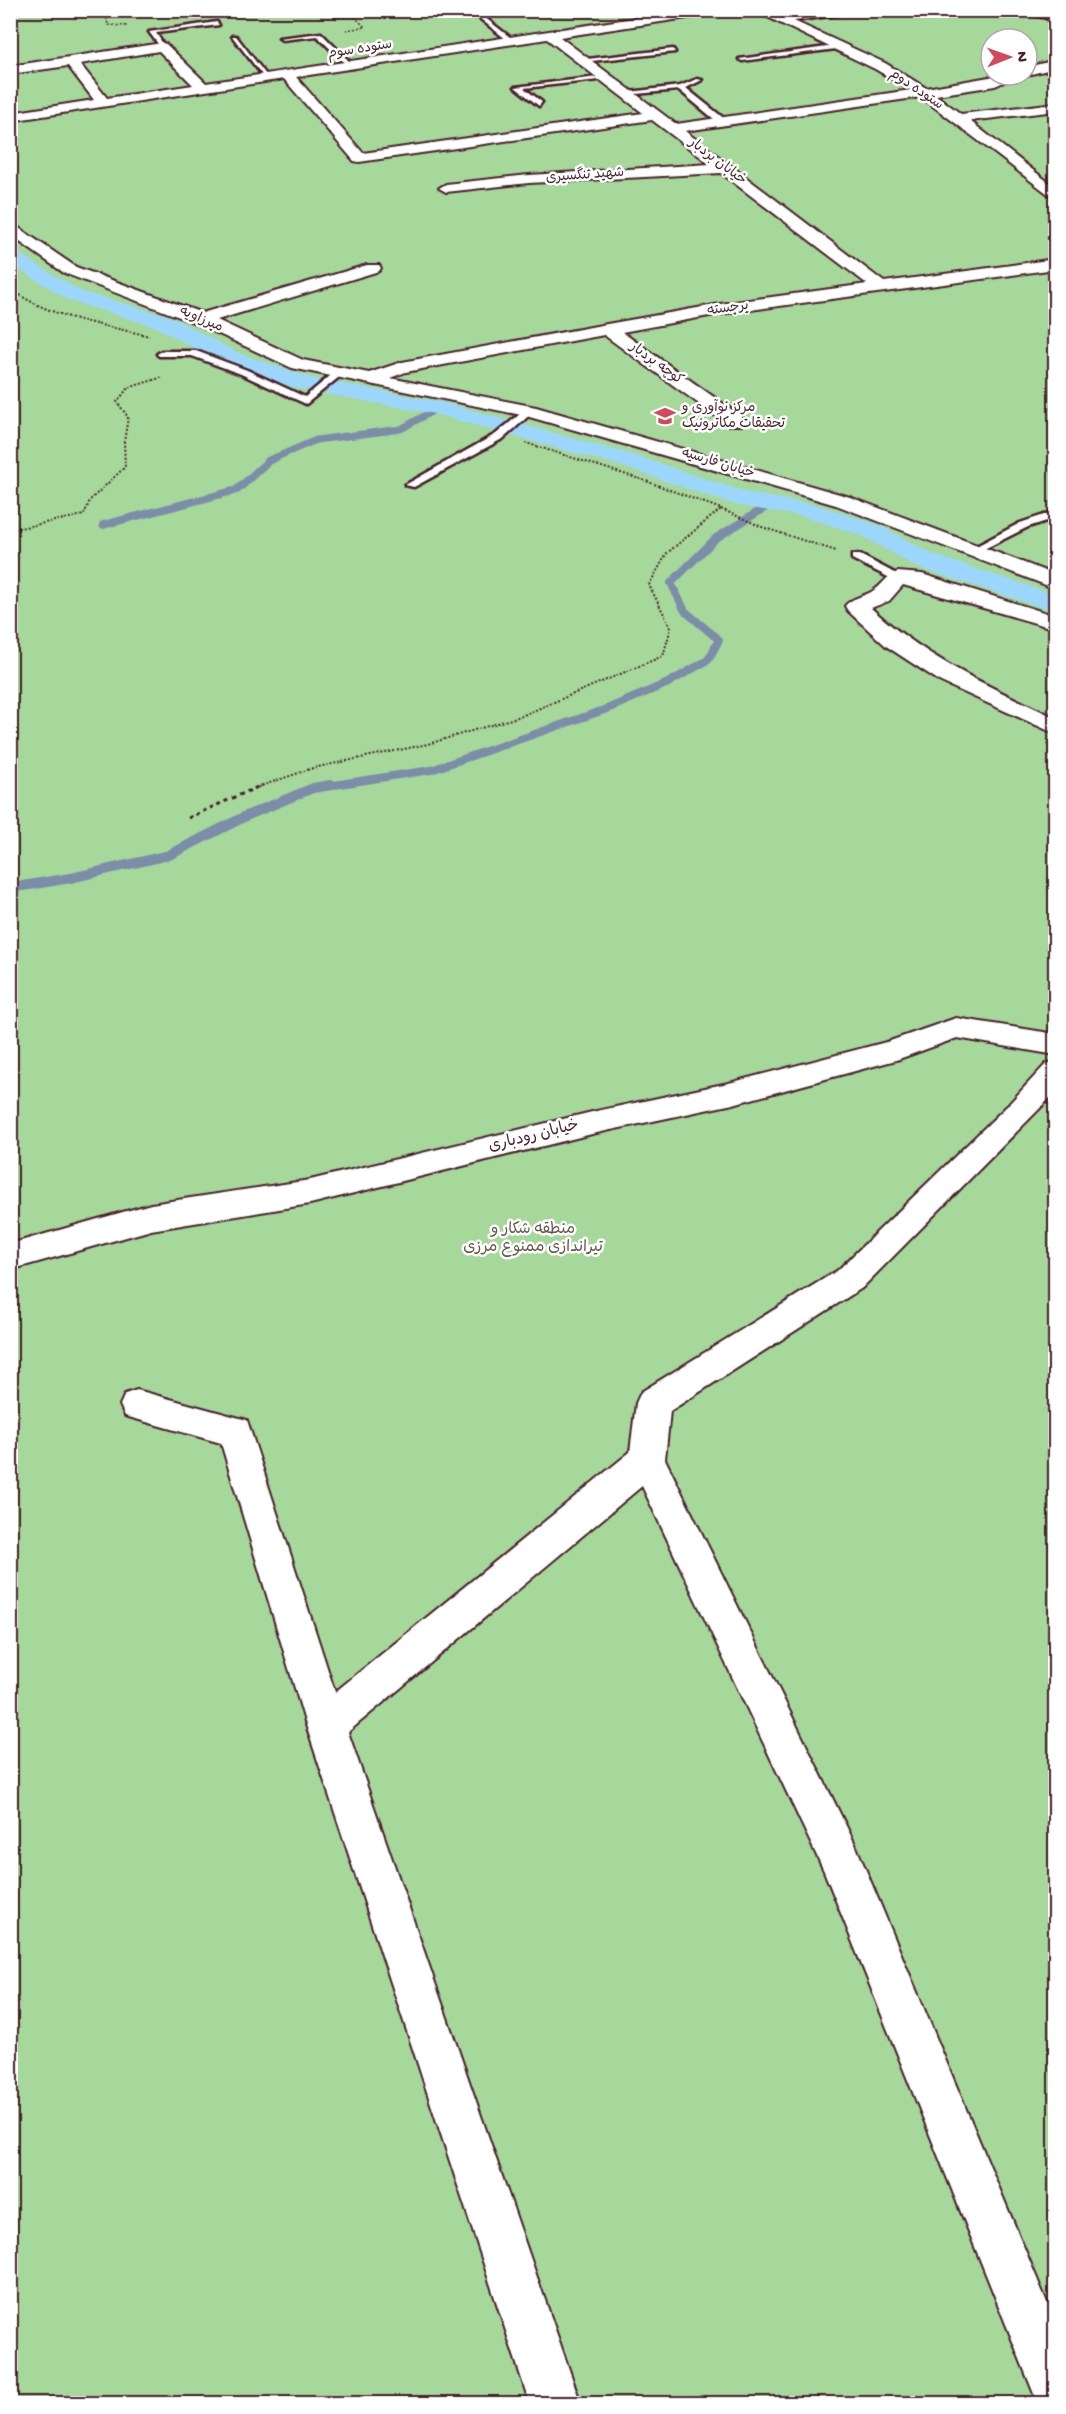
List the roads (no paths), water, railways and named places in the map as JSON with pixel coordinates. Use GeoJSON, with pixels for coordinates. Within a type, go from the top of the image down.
{"type":"FeatureCollection","features":[{"type":"Feature","properties":{"kind":"street","name":"ستوده سوم"},"geometry":{"type":"LineString","coordinates":[[10,117],[351,67],[714,10]]}},
{"type":"Feature","properties":{"kind":"street","name":"ستوده دوم"},"geometry":{"type":"LineString","coordinates":[[759,10],[842,47],[880,66],[925,93],[1056,196]]}},
{"type":"Feature","properties":{"kind":"street"},"geometry":{"type":"LineString","coordinates":[[781,21],[791,10]]}},
{"type":"Feature","properties":{"kind":"street","name":"خیابان بردبار"},"geometry":{"type":"LineString","coordinates":[[551,36],[883,289]]}},
{"type":"Feature","properties":{"kind":"street"},"geometry":{"type":"LineString","coordinates":[[10,70],[162,47],[204,89]]}},
{"type":"Feature","properties":{"kind":"street"},"geometry":{"type":"LineString","coordinates":[[71,62],[104,104]]}},
{"type":"Feature","properties":{"kind":"street"},"geometry":{"type":"LineString","coordinates":[[1039,68],[1056,64]]}},
{"type":"Feature","properties":{"kind":"street"},"geometry":{"type":"LineString","coordinates":[[288,76],[359,158],[655,115]]}},
{"type":"Feature","properties":{"kind":"street"},"geometry":{"type":"LineString","coordinates":[[674,129],[979,85]]}},
{"type":"Feature","properties":{"kind":"street"},"geometry":{"type":"LineString","coordinates":[[956,119],[1056,107]]}},
{"type":"Feature","properties":{"kind":"street","name":"شهید تنگسیری"},"geometry":{"type":"LineString","coordinates":[[446,188],[529,179],[724,168]]}},
{"type":"Feature","properties":{"kind":"street","name":"میرزاویه"},"geometry":{"type":"LineString","coordinates":[[10,227],[70,270],[201,319],[298,364],[335,376],[370,379]]}},
{"type":"Feature","properties":{"kind":"street","name":"برجسته"},"geometry":{"type":"LineString","coordinates":[[370,379],[402,367],[720,309],[883,289],[1056,264]]}},
{"type":"Feature","properties":{"kind":"street"},"geometry":{"type":"LineString","coordinates":[[201,319],[372,268]]}},
{"type":"Feature","properties":{"kind":"street","name":"کوچه بردبار"},"geometry":{"type":"LineString","coordinates":[[607,329],[735,421]]}},
{"type":"Feature","properties":{"kind":"street","name":"خیابان فارسیه"},"geometry":{"type":"LineString","coordinates":[[370,379],[524,416],[843,501],[1056,583]]}},
{"type":"Feature","properties":{"kind":"street"},"geometry":{"type":"LineString","coordinates":[[1056,623],[914,579],[898,579],[881,596],[855,606],[894,641],[949,677],[1056,728]]}},
{"type":"Feature","properties":{"kind":"street","name":"خیابان رودباری"},"geometry":{"type":"LineString","coordinates":[[10,1257],[151,1217],[310,1192],[592,1123],[733,1093],[896,1050],[956,1028],[1056,1045]]}},
{"type":"Feature","properties":{"kind":"street"},"geometry":{"type":"LineString","coordinates":[[1056,1072],[1019,1113],[850,1279],[653,1402],[647,1460],[840,1859],[1056,2386]]}},
{"type":"Feature","properties":{"kind":"street"},"geometry":{"type":"LineString","coordinates":[[137,1405],[235,1431],[326,1725],[556,2403]]}},
{"type":"Feature","properties":{"kind":"street"},"geometry":{"type":"LineString","coordinates":[[326,1725],[647,1460]]}},
{"type":"Feature","properties":{"kind":"lane"},"geometry":{"type":"LineString","coordinates":[[781,21],[867,10]]}},
{"type":"Feature","properties":{"kind":"lane"},"geometry":{"type":"LineString","coordinates":[[998,10],[1015,16],[1046,14],[1056,20]]}},
{"type":"Feature","properties":{"kind":"lane"},"geometry":{"type":"LineString","coordinates":[[472,11],[513,42]]}},
{"type":"Feature","properties":{"kind":"lane"},"geometry":{"type":"LineString","coordinates":[[162,47],[152,32],[217,24]]}},
{"type":"Feature","properties":{"kind":"lane"},"geometry":{"type":"LineString","coordinates":[[282,38],[319,34],[351,67]]}},
{"type":"Feature","properties":{"kind":"lane"},"geometry":{"type":"LineString","coordinates":[[234,37],[268,79]]}},
{"type":"Feature","properties":{"kind":"lane"},"geometry":{"type":"LineString","coordinates":[[742,60],[842,47]]}},
{"type":"Feature","properties":{"kind":"lane"},"geometry":{"type":"LineString","coordinates":[[582,60],[673,51]]}},
{"type":"Feature","properties":{"kind":"lane"},"geometry":{"type":"LineString","coordinates":[[539,104],[518,87],[606,78]]}},
{"type":"Feature","properties":{"kind":"lane"},"geometry":{"type":"LineString","coordinates":[[625,93],[681,88],[699,80]]}},
{"type":"Feature","properties":{"kind":"lane"},"geometry":{"type":"LineString","coordinates":[[681,88],[723,122]]}},
{"type":"Feature","properties":{"kind":"lane"},"geometry":{"type":"LineString","coordinates":[[162,354],[193,353],[217,361],[306,401],[335,376]]}},
{"type":"Feature","properties":{"kind":"lane"},"geometry":{"type":"LineString","coordinates":[[410,485],[503,434],[524,416]]}},
{"type":"Feature","properties":{"kind":"lane"},"geometry":{"type":"LineString","coordinates":[[972,551],[1024,525],[1056,514]]}},
{"type":"Feature","properties":{"kind":"lane"},"geometry":{"type":"LineString","coordinates":[[855,557],[898,579]]}},
{"type":"Feature","properties":{"kind":"waterway"},"geometry":{"type":"LineString","coordinates":[[10,254],[75,296],[164,322],[228,357],[303,383],[438,408],[632,462],[744,500],[809,510],[870,530],[925,561],[1056,604]]}},
{"type":"Feature","properties":{"kind":"waterway"},"geometry":{"type":"LineString","coordinates":[[272,459],[316,440],[401,429],[438,408]]}},
{"type":"Feature","properties":{"kind":"waterway"},"geometry":{"type":"LineString","coordinates":[[103,525],[237,490],[268,461],[275,458]]}},
{"type":"Feature","properties":{"kind":"waterway"},"geometry":{"type":"LineString","coordinates":[[321,787],[431,770],[607,709],[668,683],[708,660],[719,640],[685,611],[671,583],[716,538],[771,504]]}},
{"type":"Feature","properties":{"kind":"waterway"},"geometry":{"type":"LineString","coordinates":[[10,888],[71,878],[169,855],[246,816],[313,788],[331,785]]}},
{"type":"Feature","properties":{"kind":"place","name":"مرکز نوآوری و تحقیقات مکاترونیک"},"geometry":{"type":"Point","coordinates":[665,416]}},
{"type":"Feature","properties":{"kind":"park label","name":"منطقه شکار و تیراندازی ممنوع مرزی"},"geometry":{"type":"Point","coordinates":[533,1239]}}]}
